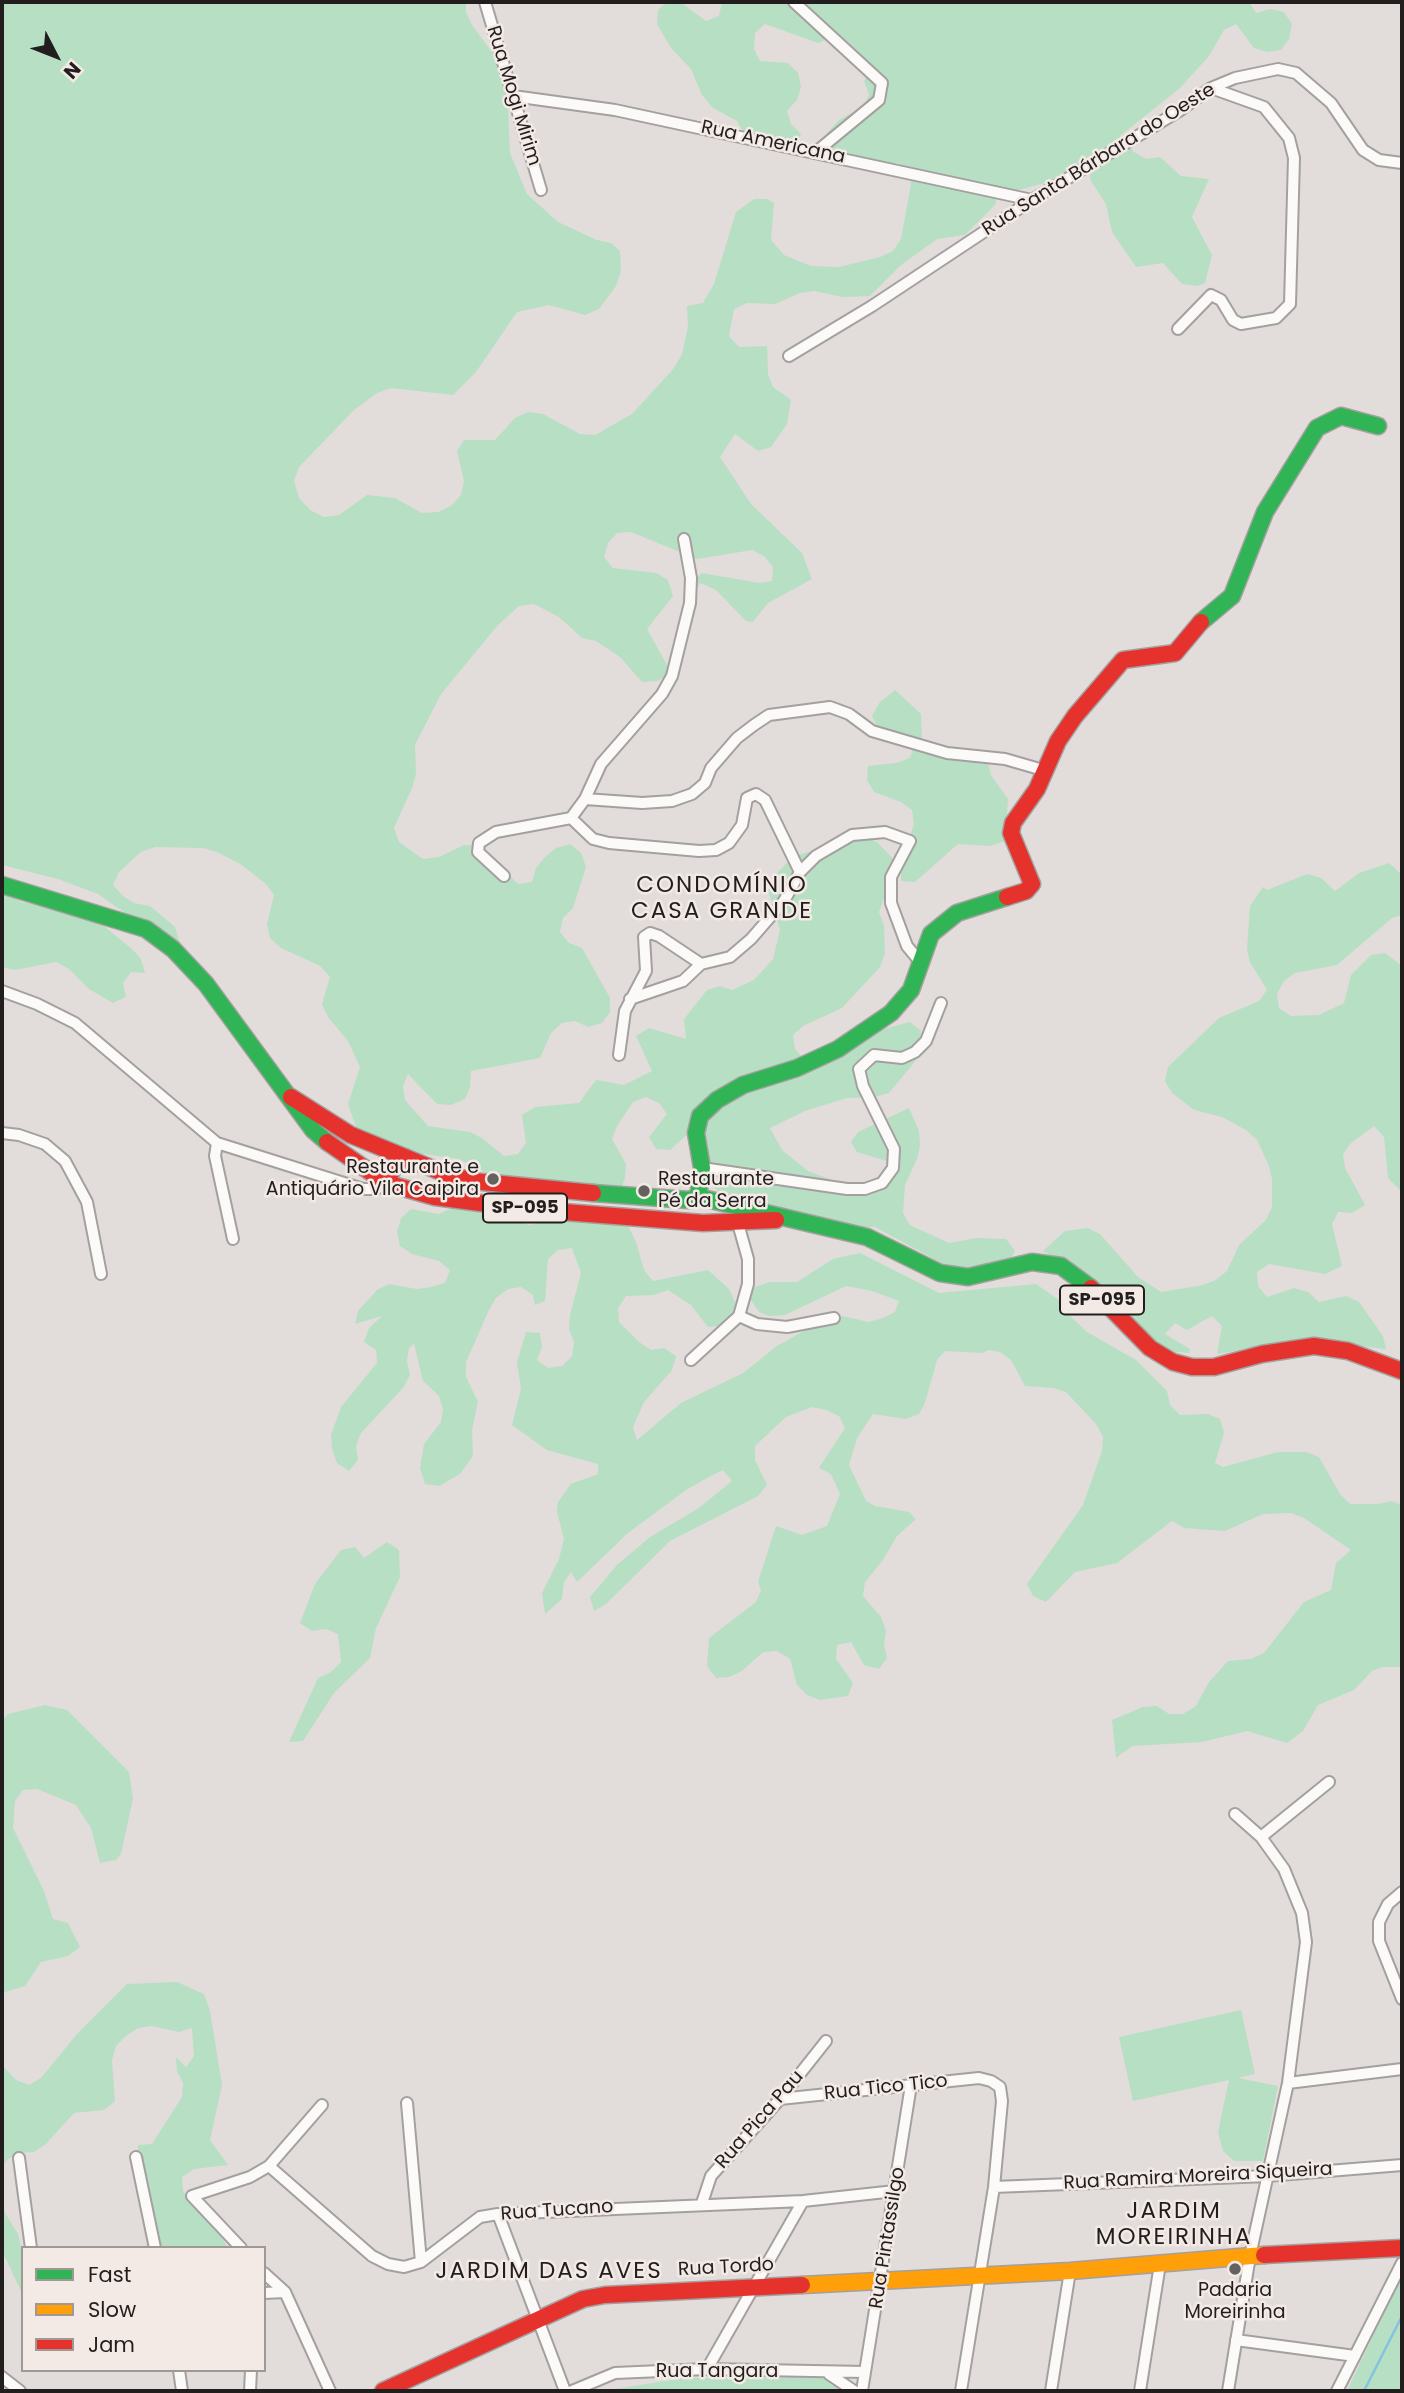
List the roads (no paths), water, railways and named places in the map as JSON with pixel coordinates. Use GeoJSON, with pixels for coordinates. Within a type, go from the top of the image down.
{"type":"FeatureCollection","features":[{"type":"Feature","properties":{"kind":"street","name":"Rua Mogi Mirim"},"geometry":{"type":"LineString","coordinates":[[485,2],[541,190]]}},
{"type":"Feature","properties":{"kind":"street"},"geometry":{"type":"LineString","coordinates":[[794,2],[882,83],[879,100],[816,152]]}},
{"type":"Feature","properties":{"kind":"street","name":"Rua Santa Bárbara do Oeste"},"geometry":{"type":"LineString","coordinates":[[789,356],[872,306],[1032,200],[1179,111],[1211,88],[1235,78],[1278,69],[1296,73],[1331,103],[1363,150],[1379,160],[1402,163]]}},
{"type":"Feature","properties":{"kind":"street"},"geometry":{"type":"LineString","coordinates":[[1178,330],[1211,295],[1221,300],[1233,320],[1241,324],[1276,318],[1290,304],[1294,158],[1289,138],[1264,107],[1211,88]]}},
{"type":"Feature","properties":{"kind":"street","name":"Rua Americana"},"geometry":{"type":"LineString","coordinates":[[513,96],[615,110],[1032,200]]}},
{"type":"Feature","properties":{"kind":"street"},"geometry":{"type":"LineString","coordinates":[[698,1198],[712,1207],[711,1215],[696,1222],[685,1213],[698,1198],[702,1168],[696,1133],[700,1116],[717,1100],[743,1085],[797,1068],[838,1049],[891,1013],[911,990],[931,934],[957,913],[1026,891],[1032,884],[1011,833],[1017,814],[1037,789],[1043,770],[1075,716],[1111,672],[1129,658],[1175,653],[1200,623],[1232,596],[1265,512],[1317,428],[1341,416],[1378,426]]}},
{"type":"Feature","properties":{"kind":"street"},"geometry":{"type":"LineString","coordinates":[[504,876],[478,852],[479,843],[496,832],[571,818],[585,799],[601,764],[662,694],[672,676],[690,603],[691,578],[684,539]]}},
{"type":"Feature","properties":{"kind":"street"},"geometry":{"type":"LineString","coordinates":[[585,799],[642,803],[672,801],[692,794],[705,783],[711,768],[737,738],[769,715],[830,707],[849,714],[872,731],[947,753],[1005,759],[1043,770]]}},
{"type":"Feature","properties":{"kind":"street"},"geometry":{"type":"LineString","coordinates":[[571,818],[593,839],[609,843],[699,851],[716,849],[729,843],[742,825],[747,799],[755,794],[765,800],[800,872]]}},
{"type":"Feature","properties":{"kind":"street"},"geometry":{"type":"LineString","coordinates":[[630,999],[684,981],[701,964],[730,957],[751,939],[784,901],[800,872],[816,856],[852,835],[885,832],[910,841],[891,877],[891,903],[907,946],[920,963]]}},
{"type":"Feature","properties":{"kind":"street","name":"SP-095"},"geometry":{"type":"LineString","coordinates":[[2,885],[146,929],[173,949],[206,984],[313,1130],[344,1156],[386,1183],[435,1197],[526,1209],[696,1222],[797,1220]]}},
{"type":"Feature","properties":{"kind":"street"},"geometry":{"type":"LineString","coordinates":[[619,1055],[630,999],[643,983],[646,971],[642,946],[644,937],[650,933],[659,936],[701,964]]}},
{"type":"Feature","properties":{"kind":"street"},"geometry":{"type":"LineString","coordinates":[[2,991],[37,1004],[75,1023],[217,1143],[363,1189],[376,1189],[386,1183],[389,1173],[405,1157]]}},
{"type":"Feature","properties":{"kind":"street"},"geometry":{"type":"LineString","coordinates":[[702,1168],[847,1189],[865,1189],[882,1183],[892,1168],[894,1149],[863,1086],[859,1069],[874,1055],[902,1058],[915,1052],[926,1041],[941,1003]]}},
{"type":"Feature","properties":{"kind":"street","name":"SP-095"},"geometry":{"type":"LineString","coordinates":[[291,1097],[342,1130],[405,1157],[472,1181],[698,1198],[867,1237],[940,1273],[968,1277],[1032,1262],[1061,1266],[1083,1280],[1150,1348],[1173,1362],[1192,1367],[1214,1367],[1262,1354],[1314,1346],[1348,1351],[1402,1371]]}},
{"type":"Feature","properties":{"kind":"street"},"geometry":{"type":"LineString","coordinates":[[2,1133],[19,1135],[45,1144],[65,1161],[87,1202],[101,1274]]}},
{"type":"Feature","properties":{"kind":"street"},"geometry":{"type":"LineString","coordinates":[[217,1143],[215,1157],[233,1239]]}},
{"type":"Feature","properties":{"kind":"street"},"geometry":{"type":"LineString","coordinates":[[691,1360],[739,1316],[748,1284],[748,1258],[737,1220]]}},
{"type":"Feature","properties":{"kind":"street"},"geometry":{"type":"LineString","coordinates":[[739,1316],[757,1324],[787,1326],[834,1318]]}},
{"type":"Feature","properties":{"kind":"street"},"geometry":{"type":"LineString","coordinates":[[1262,1837],[1329,1782]]}},
{"type":"Feature","properties":{"kind":"street"},"geometry":{"type":"LineString","coordinates":[[1228,2391],[1250,2256],[1288,2083],[1306,1942],[1302,1913],[1284,1869],[1262,1837],[1235,1814]]}},
{"type":"Feature","properties":{"kind":"street"},"geometry":{"type":"LineString","coordinates":[[1402,1892],[1388,1904],[1379,1922],[1379,1941],[1402,2000]]}},
{"type":"Feature","properties":{"kind":"street","name":"Rua Pica Pau"},"geometry":{"type":"LineString","coordinates":[[702,2203],[711,2176],[780,2099],[825,2041]]}},
{"type":"Feature","properties":{"kind":"street"},"geometry":{"type":"LineString","coordinates":[[1288,2083],[1402,2069]]}},
{"type":"Feature","properties":{"kind":"street","name":"Rua Tico Tico"},"geometry":{"type":"LineString","coordinates":[[780,2099],[979,2078],[991,2081],[999,2087],[1002,2101],[994,2187]]}},
{"type":"Feature","properties":{"kind":"street","name":"Rua Pintassilgo"},"geometry":{"type":"LineString","coordinates":[[862,2391],[911,2085]]}},
{"type":"Feature","properties":{"kind":"street"},"geometry":{"type":"LineString","coordinates":[[269,2166],[372,2256],[388,2264],[404,2267],[421,2262],[407,2103]]}},
{"type":"Feature","properties":{"kind":"street"},"geometry":{"type":"LineString","coordinates":[[239,2246],[192,2196],[250,2177],[269,2166],[322,2105]]}},
{"type":"Feature","properties":{"kind":"street"},"geometry":{"type":"LineString","coordinates":[[136,2157],[155,2246]]}},
{"type":"Feature","properties":{"kind":"street"},"geometry":{"type":"LineString","coordinates":[[19,2158],[31,2246]]}},
{"type":"Feature","properties":{"kind":"street","name":"Rua Ramira Moreira Siqueira"},"geometry":{"type":"LineString","coordinates":[[994,2187],[1267,2176],[1402,2165]]}},
{"type":"Feature","properties":{"kind":"street"},"geometry":{"type":"LineString","coordinates":[[961,2391],[994,2187]]}},
{"type":"Feature","properties":{"kind":"street","name":"Rua Tucano"},"geometry":{"type":"LineString","coordinates":[[421,2262],[480,2217],[498,2214],[702,2203],[803,2201],[895,2191]]}},
{"type":"Feature","properties":{"kind":"street"},"geometry":{"type":"LineString","coordinates":[[707,2369],[803,2201]]}},
{"type":"Feature","properties":{"kind":"street"},"geometry":{"type":"LineString","coordinates":[[498,2214],[565,2391]]}},
{"type":"Feature","properties":{"kind":"street","name":"Rua Tordo"},"geometry":{"type":"LineString","coordinates":[[383,2391],[398,2387],[583,2300],[605,2295],[1070,2271],[1250,2256],[1402,2248]]}},
{"type":"Feature","properties":{"kind":"street"},"geometry":{"type":"LineString","coordinates":[[1337,2391],[1402,2263]]}},
{"type":"Feature","properties":{"kind":"street"},"geometry":{"type":"LineString","coordinates":[[1139,2391],[1160,2264]]}},
{"type":"Feature","properties":{"kind":"street"},"geometry":{"type":"LineString","coordinates":[[1051,2391],[1070,2271]]}},
{"type":"Feature","properties":{"kind":"street"},"geometry":{"type":"LineString","coordinates":[[266,2275],[285,2292],[333,2391]]}},
{"type":"Feature","properties":{"kind":"street"},"geometry":{"type":"LineString","coordinates":[[266,2293],[285,2292]]}},
{"type":"Feature","properties":{"kind":"street"},"geometry":{"type":"LineString","coordinates":[[1236,2340],[1355,2356]]}},
{"type":"Feature","properties":{"kind":"street","name":"Rua Tangara"},"geometry":{"type":"LineString","coordinates":[[572,2391],[615,2373],[707,2369],[829,2374],[865,2372]]}},
{"type":"Feature","properties":{"kind":"street"},"geometry":{"type":"LineString","coordinates":[[178,2372],[182,2391]]}},
{"type":"Feature","properties":{"kind":"street"},"geometry":{"type":"LineString","coordinates":[[250,2391],[251,2372]]}},
{"type":"Feature","properties":{"kind":"street"},"geometry":{"type":"LineString","coordinates":[[829,2374],[854,2391]]}},
{"type":"Feature","properties":{"kind":"street"},"geometry":{"type":"LineString","coordinates":[[2,2377],[20,2391]]}},
{"type":"Feature","properties":{"kind":"waterway"},"geometry":{"type":"LineString","coordinates":[[1364,2391],[1402,2316]]}},
{"type":"Feature","properties":{"kind":"place","name":"Restaurante e Antiquário Vila Caipira"},"geometry":{"type":"Point","coordinates":[493,1179]}},
{"type":"Feature","properties":{"kind":"place","name":"Restaurante Pé da Serra"},"geometry":{"type":"Point","coordinates":[644,1191]}},
{"type":"Feature","properties":{"kind":"place","name":"Padaria Moreirinha"},"geometry":{"type":"Point","coordinates":[1235,2269]}},
{"type":"Feature","properties":{"kind":"district","name":"CONDOMÍNIO CASA GRANDE"},"geometry":{"type":"Point","coordinates":[722,899]}},
{"type":"Feature","properties":{"kind":"district","name":"JARDIM MOREIRINHA"},"geometry":{"type":"Point","coordinates":[1174,2225]}},
{"type":"Feature","properties":{"kind":"district","name":"JARDIM DAS AVES"},"geometry":{"type":"Point","coordinates":[549,2272]}}]}
